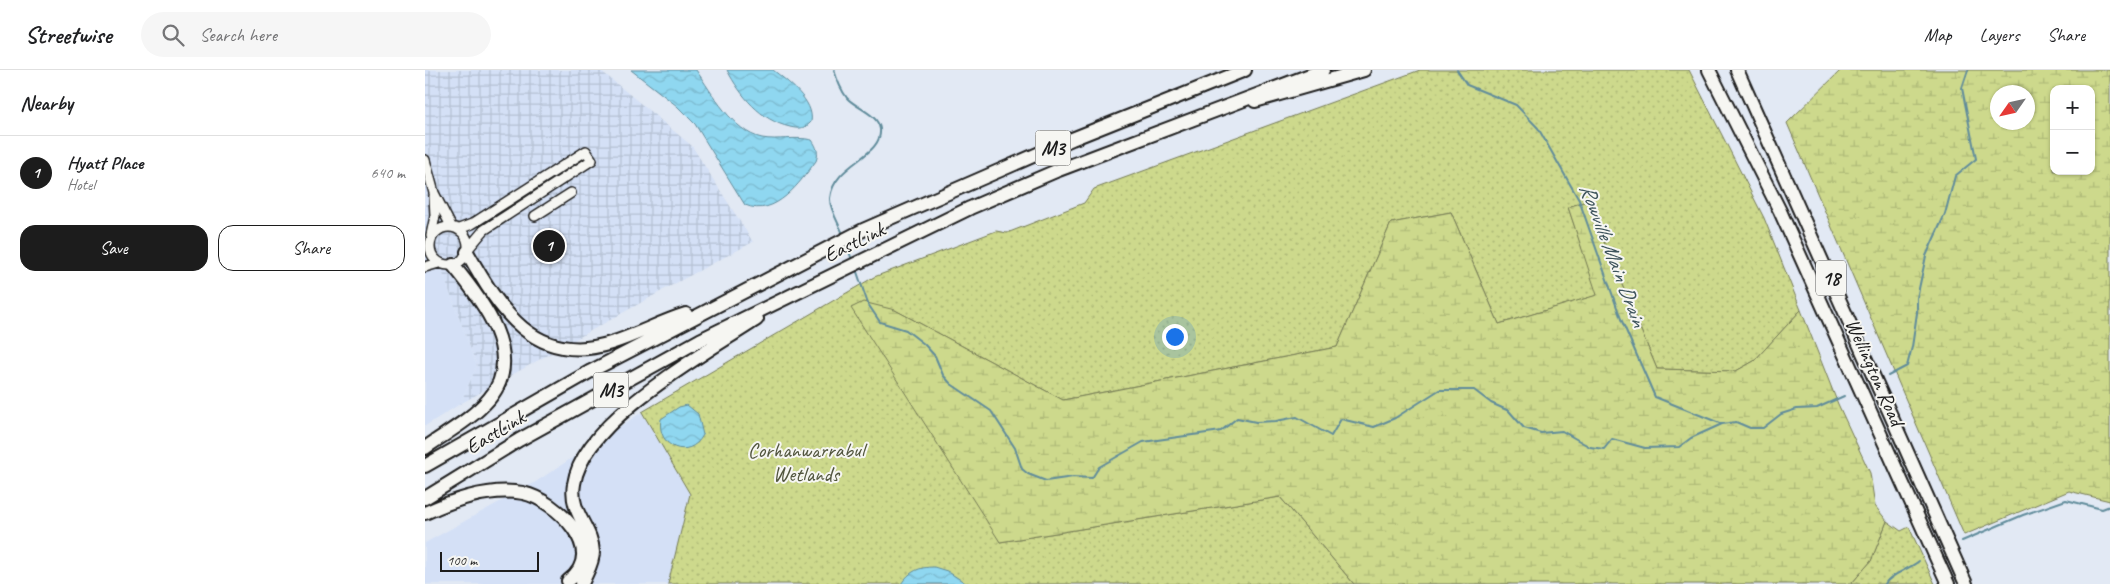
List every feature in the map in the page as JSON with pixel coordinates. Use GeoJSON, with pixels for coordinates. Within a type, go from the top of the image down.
{"type":"FeatureCollection","features":[{"type":"Feature","properties":{"kind":"highway","name":"EastLink"},"geometry":{"type":"LineString","coordinates":[[425,466],[591,371],[813,254],[863,230],[1072,139],[1245,70]]}},
{"type":"Feature","properties":{"kind":"highway","name":"EastLink"},"geometry":{"type":"LineString","coordinates":[[425,498],[553,422],[700,340],[970,208],[1056,171],[1323,70]]}},
{"type":"Feature","properties":{"kind":"highway"},"geometry":{"type":"LineString","coordinates":[[1226,107],[1273,98],[1365,70]]}},
{"type":"Feature","properties":{"kind":"highway","name":"Wellington Road"},"geometry":{"type":"LineString","coordinates":[[1709,70],[1777,204],[1948,584]]}},
{"type":"Feature","properties":{"kind":"highway","name":"Wellington Road"},"geometry":{"type":"LineString","coordinates":[[1737,70],[1966,584]]}},
{"type":"Feature","properties":{"kind":"highway"},"geometry":{"type":"LineString","coordinates":[[467,251],[495,299],[509,318],[534,336],[557,345],[579,348],[605,345],[663,321],[719,303]]}},
{"type":"Feature","properties":{"kind":"highway"},"geometry":{"type":"LineString","coordinates":[[425,448],[488,400],[499,383],[504,369],[504,353],[497,331],[471,288],[453,265]]}},
{"type":"Feature","properties":{"kind":"highway"},"geometry":{"type":"LineString","coordinates":[[1819,297],[1836,289]]}},
{"type":"Feature","properties":{"kind":"highway"},"geometry":{"type":"LineString","coordinates":[[582,584],[589,571],[593,553],[589,536],[575,510],[573,494],[577,471],[590,448],[614,420],[635,402],[800,290]]}},
{"type":"Feature","properties":{"kind":"highway"},"geometry":{"type":"LineString","coordinates":[[425,513],[468,498],[494,492],[524,493],[544,501],[564,516],[579,539],[583,550],[580,569],[568,581]]}},
{"type":"Feature","properties":{"kind":"street"},"geometry":{"type":"LineString","coordinates":[[425,267],[439,263],[453,265],[462,260],[484,230],[593,160],[587,151],[472,224],[437,230],[428,245]]}},
{"type":"Feature","properties":{"kind":"street"},"geometry":{"type":"LineString","coordinates":[[425,160],[434,193],[435,216],[428,245],[432,256],[439,263]]}},
{"type":"Feature","properties":{"kind":"street"},"geometry":{"type":"LineString","coordinates":[[543,179],[549,188]]}},
{"type":"Feature","properties":{"kind":"street"},"geometry":{"type":"LineString","coordinates":[[434,193],[455,228],[467,238],[467,251]]}},
{"type":"Feature","properties":{"kind":"street"},"geometry":{"type":"LineString","coordinates":[[535,216],[571,193]]}},
{"type":"Feature","properties":{"kind":"shaded area"},"geometry":{"type":"Polygon","coordinates":[[[425,70],[600,70],[692,146],[753,242],[460,404],[477,366],[439,263],[425,268],[425,70]]]}},
{"type":"Feature","properties":{"kind":"shaded area"},"geometry":{"type":"Polygon","coordinates":[[[439,263],[477,366],[460,404],[425,426],[425,268],[439,263]]]}},
{"type":"Feature","properties":{"kind":"shaded area"},"geometry":{"type":"Polygon","coordinates":[[[642,412],[690,494],[668,584],[425,584],[425,543],[534,483],[642,412]]]}},
{"type":"Feature","properties":{"kind":"green space","name":"Corhanwarrabul Wetlands"},"geometry":{"type":"Polygon","coordinates":[[[1420,70],[1689,70],[1764,218],[1801,310],[1754,361],[1736,371],[1657,369],[1587,201],[1568,207],[1598,295],[1499,324],[1451,212],[1391,223],[1337,347],[1063,400],[895,310],[1000,542],[1280,497],[1354,584],[668,584],[690,494],[642,412],[874,277],[996,231],[1007,233],[1084,203],[1094,189],[1420,70]]]}},
{"type":"Feature","properties":{"kind":"green space"},"geometry":{"type":"Polygon","coordinates":[[[1841,70],[2110,70],[2110,501],[2069,491],[1964,535],[1787,123],[1841,70]]]}},
{"type":"Feature","properties":{"kind":"green space"},"geometry":{"type":"Polygon","coordinates":[[[1587,201],[1657,369],[1736,371],[1754,361],[1801,310],[1838,404],[1870,473],[1875,506],[1887,521],[1871,561],[1851,584],[1354,584],[1280,497],[1000,542],[851,308],[863,302],[895,310],[1063,400],[1337,347],[1391,223],[1451,212],[1499,324],[1597,295],[1568,207],[1587,201]]]}},
{"type":"Feature","properties":{"kind":"green space"},"geometry":{"type":"Polygon","coordinates":[[[1887,521],[1901,531],[1909,527],[1935,584],[1851,584],[1871,561],[1887,521]]]}},
{"type":"Feature","properties":{"kind":"water"},"geometry":{"type":"Polygon","coordinates":[[[631,70],[696,70],[716,100],[742,128],[762,138],[812,140],[817,150],[816,161],[795,188],[777,202],[767,207],[756,208],[745,205],[695,124],[677,106],[631,70]]]}},
{"type":"Feature","properties":{"kind":"water"},"geometry":{"type":"Polygon","coordinates":[[[727,70],[773,70],[799,92],[809,107],[811,122],[804,127],[796,128],[779,124],[769,119],[745,98],[727,70]]]}},
{"type":"Feature","properties":{"kind":"water"},"geometry":{"type":"Polygon","coordinates":[[[687,405],[698,414],[703,435],[697,443],[682,449],[668,443],[663,437],[661,419],[679,407],[687,405]]]}},
{"type":"Feature","properties":{"kind":"water"},"geometry":{"type":"Polygon","coordinates":[[[934,567],[947,571],[967,584],[901,584],[915,571],[934,567]]]}},
{"type":"Feature","properties":{"kind":"waterway"},"geometry":{"type":"LineString","coordinates":[[834,70],[839,85],[847,98],[871,115],[880,129],[879,139],[874,147],[848,168],[833,186],[830,202],[843,234]]}},
{"type":"Feature","properties":{"kind":"waterway","name":"Rowville Main Drain"},"geometry":{"type":"LineString","coordinates":[[1457,70],[1467,85],[1516,105],[1538,128],[1579,200],[1621,319],[1655,397],[1722,424]]}},
{"type":"Feature","properties":{"kind":"waterway"},"geometry":{"type":"LineString","coordinates":[[1888,376],[1907,366],[1912,347],[1917,313],[1917,298],[1926,256],[1945,214],[1955,176],[1976,159],[1962,88],[1968,70]]}},
{"type":"Feature","properties":{"kind":"waterway"},"geometry":{"type":"LineString","coordinates":[[846,243],[852,260]]}},
{"type":"Feature","properties":{"kind":"waterway"},"geometry":{"type":"LineString","coordinates":[[856,269],[868,304],[880,322],[906,330],[924,344],[935,356],[943,375],[951,384],[991,411],[1015,448],[1022,469],[1028,474],[1046,481],[1073,477],[1092,478],[1099,467],[1143,442],[1221,431],[1237,418],[1256,422],[1297,417],[1331,436],[1341,419],[1374,427],[1395,418],[1439,390],[1474,390],[1491,403],[1509,411],[1524,428],[1541,433],[1562,431],[1590,447],[1604,449],[1612,439],[1645,448],[1679,447],[1691,438],[1722,424],[1736,422],[1750,428],[1763,428],[1781,414],[1797,409],[1817,408],[1844,396]]}},
{"type":"Feature","properties":{"kind":"waterway"},"geometry":{"type":"LineString","coordinates":[[1962,541],[2023,515],[2066,500],[2102,509],[2110,506]]}},
{"type":"Feature","properties":{"kind":"waterway"},"geometry":{"type":"LineString","coordinates":[[1885,584],[1891,577],[1919,561]]}},
{"type":"Feature","properties":{"kind":"place","name":"Hyatt Place"},"geometry":{"type":"Point","coordinates":[549,246]}}]}
